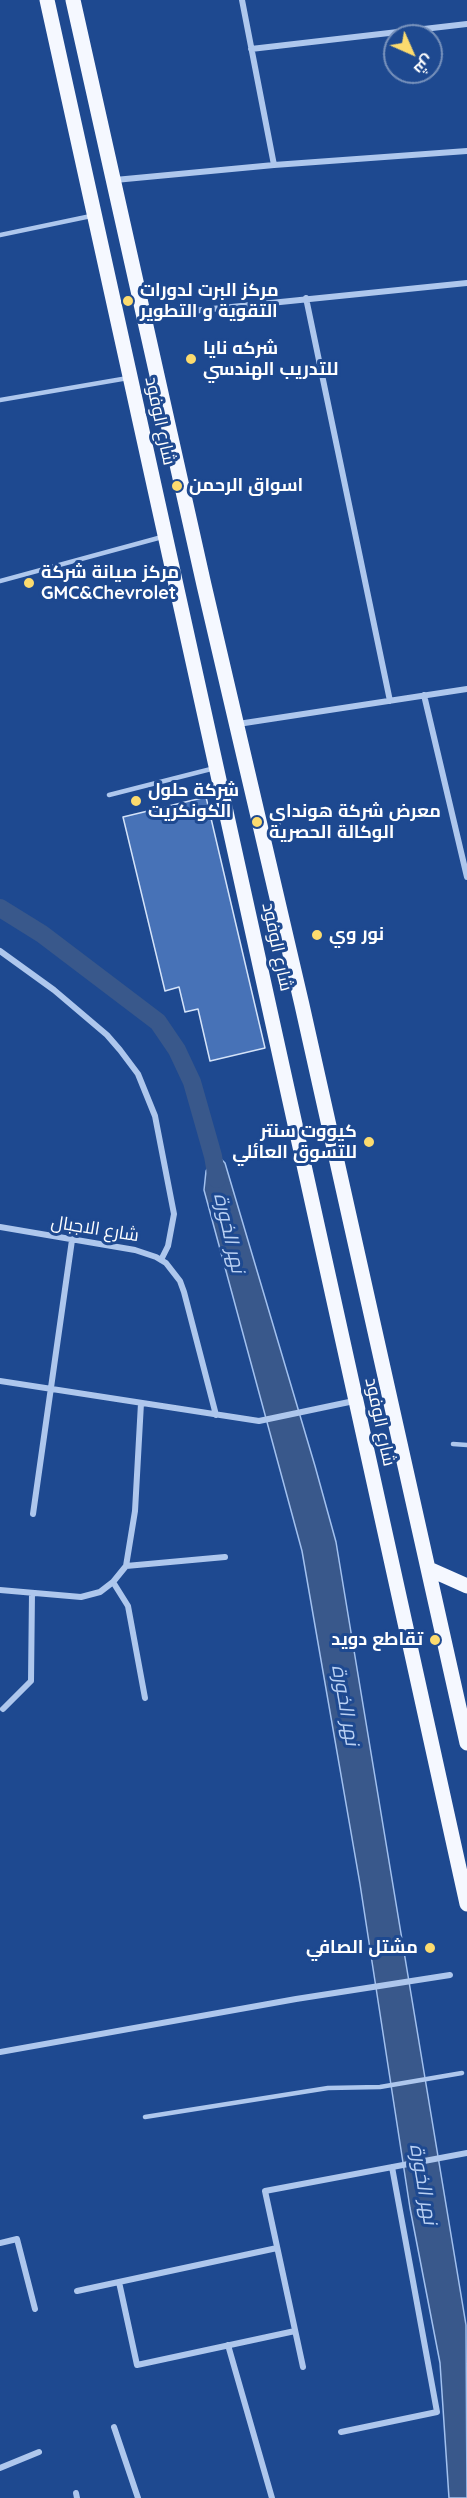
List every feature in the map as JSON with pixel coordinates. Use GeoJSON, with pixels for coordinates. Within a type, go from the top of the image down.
{"type":"FeatureCollection","features":[{"type":"Feature","properties":{"kind":"main road","name":"شارع الوفود"},"geometry":{"type":"LineString","coordinates":[[47,0],[467,1904]]}},
{"type":"Feature","properties":{"kind":"main road","name":"شارع الوفود"},"geometry":{"type":"LineString","coordinates":[[73,0],[429,1569],[463,1705],[467,1743]]}},
{"type":"Feature","properties":{"kind":"main road"},"geometry":{"type":"LineString","coordinates":[[429,1569],[467,1586]]}},
{"type":"Feature","properties":{"kind":"street"},"geometry":{"type":"LineString","coordinates":[[242,0],[274,165]]}},
{"type":"Feature","properties":{"kind":"street"},"geometry":{"type":"LineString","coordinates":[[251,49],[467,24]]}},
{"type":"Feature","properties":{"kind":"street"},"geometry":{"type":"LineString","coordinates":[[112,180],[467,151]]}},
{"type":"Feature","properties":{"kind":"street"},"geometry":{"type":"LineString","coordinates":[[143,316],[467,283]]}},
{"type":"Feature","properties":{"kind":"street"},"geometry":{"type":"LineString","coordinates":[[306,298],[390,701]]}},
{"type":"Feature","properties":{"kind":"street"},"geometry":{"type":"LineString","coordinates":[[238,724],[467,689]]}},
{"type":"Feature","properties":{"kind":"street"},"geometry":{"type":"LineString","coordinates":[[424,695],[467,877]]}},
{"type":"Feature","properties":{"kind":"street"},"geometry":{"type":"LineString","coordinates":[[0,951],[54,990],[107,1035],[138,1074],[155,1116],[174,1215],[171,1238],[161,1260]]}},
{"type":"Feature","properties":{"kind":"street","name":"شارع الاجبال"},"geometry":{"type":"LineString","coordinates":[[0,1227],[135,1250],[161,1260],[174,1271],[184,1292],[216,1415]]}},
{"type":"Feature","properties":{"kind":"street"},"geometry":{"type":"LineString","coordinates":[[33,1514],[72,1240]]}},
{"type":"Feature","properties":{"kind":"street"},"geometry":{"type":"LineString","coordinates":[[0,1382],[259,1421],[355,1401]]}},
{"type":"Feature","properties":{"kind":"street"},"geometry":{"type":"LineString","coordinates":[[0,1590],[81,1597],[100,1592],[113,1582],[126,1566],[135,1511],[141,1403]]}},
{"type":"Feature","properties":{"kind":"street"},"geometry":{"type":"LineString","coordinates":[[126,1566],[225,1557]]}},
{"type":"Feature","properties":{"kind":"street"},"geometry":{"type":"LineString","coordinates":[[113,1582],[128,1606],[145,1698]]}},
{"type":"Feature","properties":{"kind":"street"},"geometry":{"type":"LineString","coordinates":[[3,1709],[31,1681],[32,1593]]}},
{"type":"Feature","properties":{"kind":"street"},"geometry":{"type":"LineString","coordinates":[[0,2052],[450,1976]]}},
{"type":"Feature","properties":{"kind":"street"},"geometry":{"type":"LineString","coordinates":[[303,2367],[265,2191],[467,2153]]}},
{"type":"Feature","properties":{"kind":"street"},"geometry":{"type":"LineString","coordinates":[[341,2432],[437,2412],[392,2167]]}},
{"type":"Feature","properties":{"kind":"street"},"geometry":{"type":"LineString","coordinates":[[0,2243],[17,2239],[35,2309]]}},
{"type":"Feature","properties":{"kind":"street"},"geometry":{"type":"LineString","coordinates":[[77,2291],[277,2248]]}},
{"type":"Feature","properties":{"kind":"street"},"geometry":{"type":"LineString","coordinates":[[119,2282],[137,2365],[295,2331]]}},
{"type":"Feature","properties":{"kind":"street"},"geometry":{"type":"LineString","coordinates":[[228,2345],[272,2498]]}},
{"type":"Feature","properties":{"kind":"street"},"geometry":{"type":"LineString","coordinates":[[114,2427],[138,2498]]}},
{"type":"Feature","properties":{"kind":"street"},"geometry":{"type":"LineString","coordinates":[[0,2468],[39,2452]]}},
{"type":"Feature","properties":{"kind":"lane"},"geometry":{"type":"LineString","coordinates":[[0,235],[94,216]]}},
{"type":"Feature","properties":{"kind":"lane"},"geometry":{"type":"LineString","coordinates":[[0,400],[130,378]]}},
{"type":"Feature","properties":{"kind":"lane"},"geometry":{"type":"LineString","coordinates":[[0,581],[165,537]]}},
{"type":"Feature","properties":{"kind":"lane"},"geometry":{"type":"LineString","coordinates":[[109,795],[218,768]]}},
{"type":"Feature","properties":{"kind":"lane"},"geometry":{"type":"LineString","coordinates":[[453,1444],[467,1445]]}},
{"type":"Feature","properties":{"kind":"lane"},"geometry":{"type":"LineString","coordinates":[[145,2117],[328,2088],[380,2087],[462,2073]]}},
{"type":"Feature","properties":{"kind":"water","name":"نهر الخورة"},"geometry":{"type":"Polygon","coordinates":[[[213,1156],[225,1163],[336,1542],[466,2325],[467,2498],[449,2498],[440,2363],[410,2208],[360,1884],[302,1551],[204,1190],[206,1171],[213,1156]]]}},
{"type":"Feature","properties":{"kind":"building"},"geometry":{"type":"Polygon","coordinates":[[[206,797],[265,1048],[210,1061],[198,1009],[185,1012],[179,987],[165,991],[123,817],[206,797]]]}},
{"type":"Feature","properties":{"kind":"waterway","name":"نهر الخورة"},"geometry":{"type":"LineString","coordinates":[[0,908],[42,934],[158,1022],[177,1050],[192,1082],[213,1156],[217,1179]]}},
{"type":"Feature","properties":{"kind":"place","name":"مركز البرت لدورات التقوية و التطوير"},"geometry":{"type":"Point","coordinates":[128,301]}},
{"type":"Feature","properties":{"kind":"place","name":"شركه نايا للتدريب الهندسي"},"geometry":{"type":"Point","coordinates":[191,359]}},
{"type":"Feature","properties":{"kind":"place","name":"اسواق الرحمن"},"geometry":{"type":"Point","coordinates":[177,486]}},
{"type":"Feature","properties":{"kind":"place","name":"مركز صيانة شركة GMC&Chevrolet"},"geometry":{"type":"Point","coordinates":[29,583]}},
{"type":"Feature","properties":{"kind":"place","name":"شركة حلول الكونكريت"},"geometry":{"type":"Point","coordinates":[136,801]}},
{"type":"Feature","properties":{"kind":"place","name":"معرض شركة هونداي الوكالة الحصرية"},"geometry":{"type":"Point","coordinates":[257,822]}},
{"type":"Feature","properties":{"kind":"place","name":"نور وي"},"geometry":{"type":"Point","coordinates":[317,935]}},
{"type":"Feature","properties":{"kind":"place","name":"كيووت سنتر للتسوق العائلي"},"geometry":{"type":"Point","coordinates":[369,1142]}},
{"type":"Feature","properties":{"kind":"place","name":"تقاطع دويد"},"geometry":{"type":"Point","coordinates":[435,1640]}},
{"type":"Feature","properties":{"kind":"place","name":"مشتل الصافي"},"geometry":{"type":"Point","coordinates":[430,1948]}}]}
